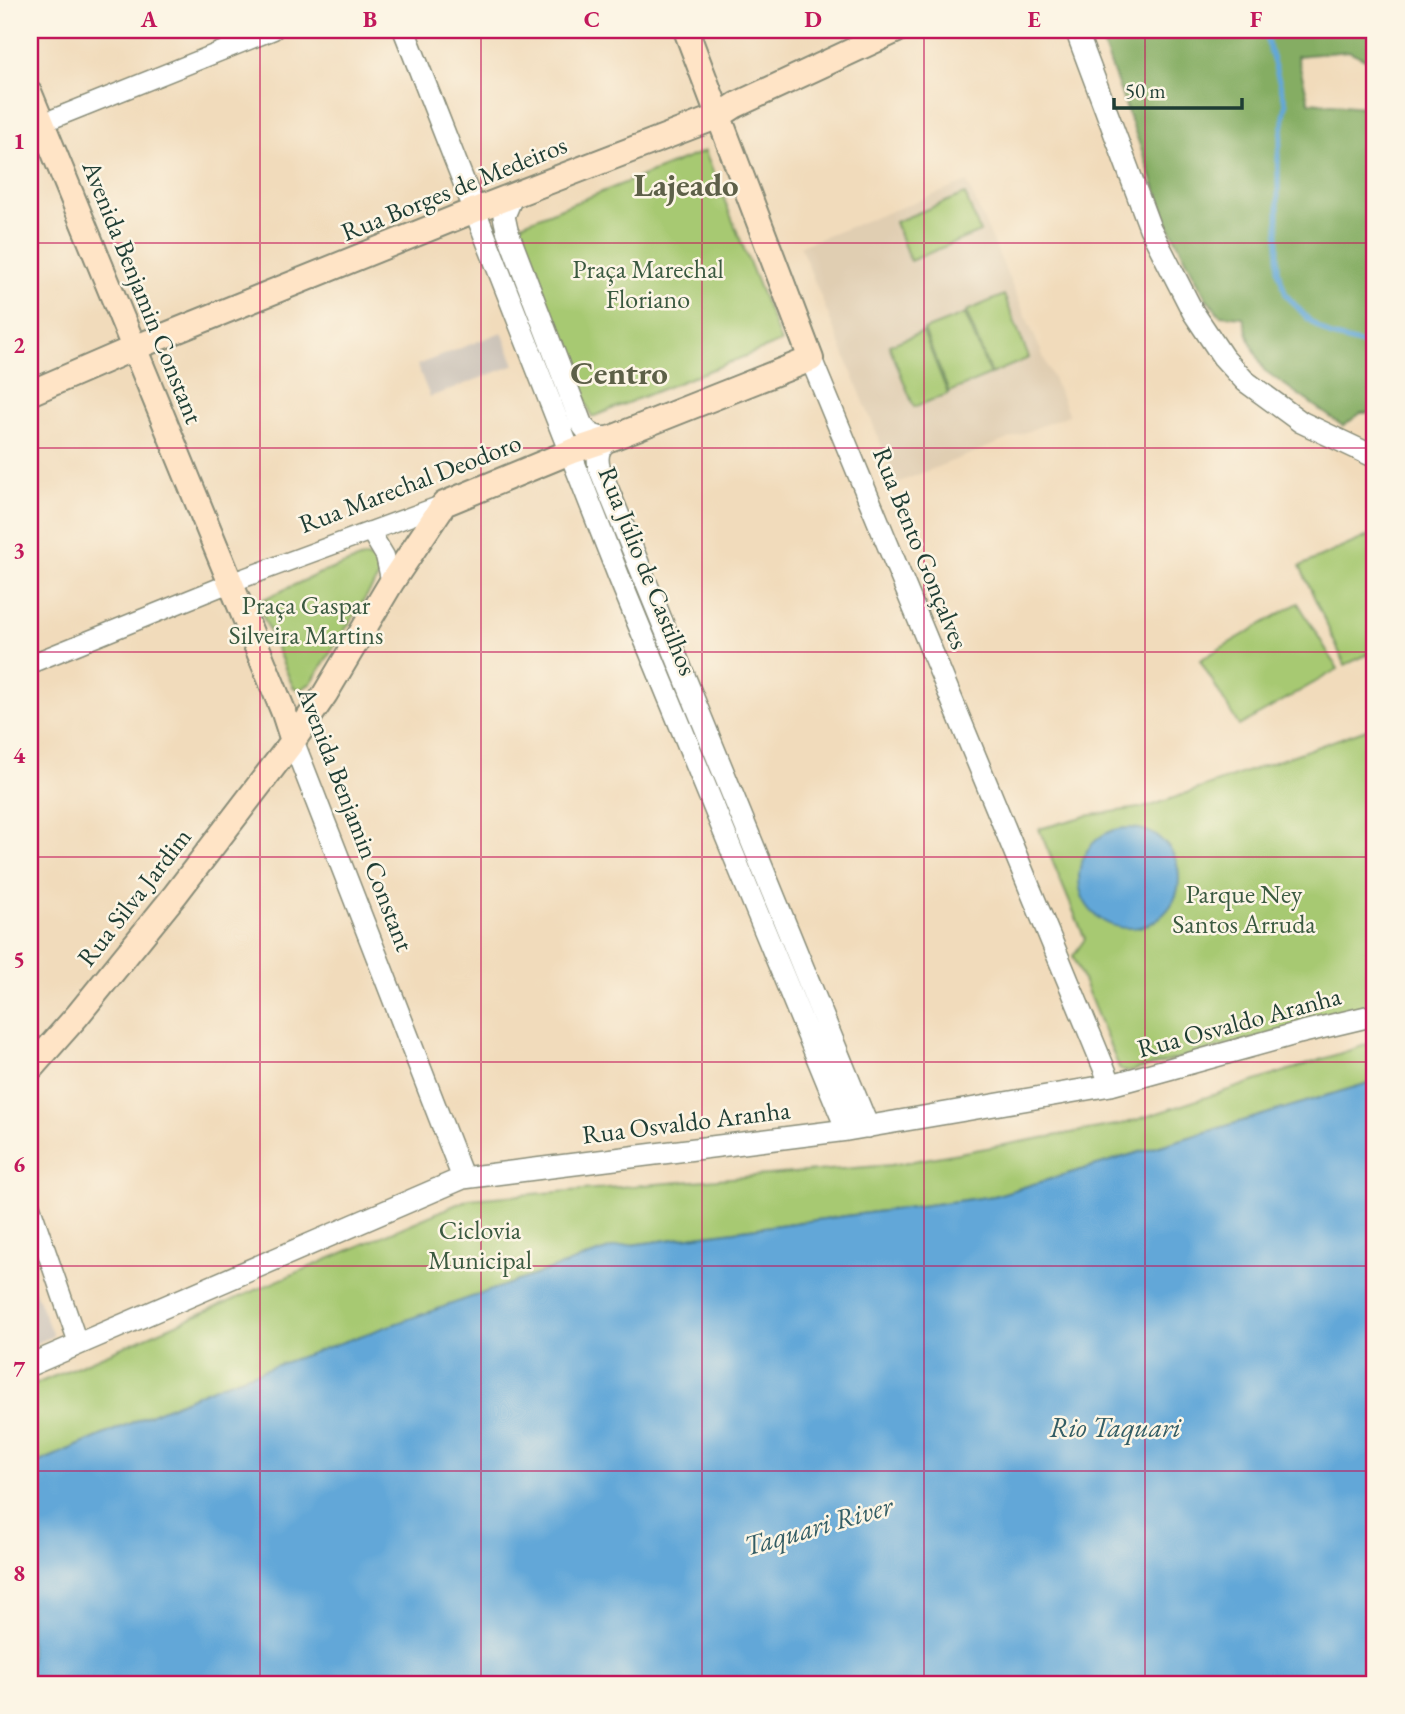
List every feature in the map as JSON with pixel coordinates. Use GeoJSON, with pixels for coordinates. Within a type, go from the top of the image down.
{"type":"FeatureCollection","features":[{"type":"Feature","properties":{"kind":"main road","name":"Rua Bento Gonçalves"},"geometry":{"type":"LineString","coordinates":[[686,30],[811,359]]}},
{"type":"Feature","properties":{"kind":"main road","name":"Rua Borges de Medeiros"},"geometry":{"type":"LineString","coordinates":[[30,393],[475,210],[719,116],[736,105],[897,30]]}},
{"type":"Feature","properties":{"kind":"main road","name":"Avenida Benjamin Constant"},"geometry":{"type":"LineString","coordinates":[[30,94],[36,125],[134,348],[284,713]]}},
{"type":"Feature","properties":{"kind":"main road","name":"Rua Marechal Deodoro"},"geometry":{"type":"LineString","coordinates":[[444,505],[570,452],[612,439],[811,359]]}},
{"type":"Feature","properties":{"kind":"main road","name":"Rua Silva Jardim"},"geometry":{"type":"LineString","coordinates":[[30,1069],[77,1016],[175,895],[286,750],[325,694],[391,583],[444,505]]}},
{"type":"Feature","properties":{"kind":"main road","name":"Rua Silva Jardim"},"geometry":{"type":"LineString","coordinates":[[284,713],[296,712],[325,694]]}},
{"type":"Feature","properties":{"kind":"main road"},"geometry":{"type":"LineString","coordinates":[[284,713],[286,750]]}},
{"type":"Feature","properties":{"kind":"street"},"geometry":{"type":"LineString","coordinates":[[36,125],[274,30]]}},
{"type":"Feature","properties":{"kind":"street","name":"Rua Júlio de Castilhos"},"geometry":{"type":"LineString","coordinates":[[404,30],[683,734],[811,1016]]}},
{"type":"Feature","properties":{"kind":"street"},"geometry":{"type":"LineString","coordinates":[[1076,30],[1150,228],[1193,312],[1223,357],[1245,381],[1301,422],[1375,457]]}},
{"type":"Feature","properties":{"kind":"street","name":"Rua Júlio de Castilhos"},"geometry":{"type":"LineString","coordinates":[[512,197],[504,216],[507,230],[581,423],[593,436],[612,439]]}},
{"type":"Feature","properties":{"kind":"street","name":"Rua Bento Gonçalves"},"geometry":{"type":"LineString","coordinates":[[811,359],[1111,1085]]}},
{"type":"Feature","properties":{"kind":"street","name":"Rua Júlio de Castilhos"},"geometry":{"type":"LineString","coordinates":[[612,439],[599,450],[599,467],[704,726],[811,1016],[857,1129]]}},
{"type":"Feature","properties":{"kind":"street","name":"Rua Marechal Deodoro"},"geometry":{"type":"LineString","coordinates":[[30,664],[230,583],[444,505]]}},
{"type":"Feature","properties":{"kind":"street"},"geometry":{"type":"LineString","coordinates":[[370,531],[385,556],[391,583]]}},
{"type":"Feature","properties":{"kind":"street"},"geometry":{"type":"LineString","coordinates":[[619,577],[640,568]]}},
{"type":"Feature","properties":{"kind":"street"},"geometry":{"type":"LineString","coordinates":[[683,734],[704,726]]}},
{"type":"Feature","properties":{"kind":"street","name":"Avenida Benjamin Constant"},"geometry":{"type":"LineString","coordinates":[[286,750],[463,1178]]}},
{"type":"Feature","properties":{"kind":"street","name":"Rua Osvaldo Aranha"},"geometry":{"type":"LineString","coordinates":[[30,1366],[463,1178],[857,1129],[1111,1085],[1375,1015]]}},
{"type":"Feature","properties":{"kind":"street"},"geometry":{"type":"LineString","coordinates":[[30,1204],[78,1343]]}},
{"type":"Feature","properties":{"kind":"shaded area"},"geometry":{"type":"Polygon","coordinates":[[[967,182],[1069,415],[897,483],[800,246],[967,182]]]}},
{"type":"Feature","properties":{"kind":"shaded area"},"geometry":{"type":"Polygon","coordinates":[[[502,332],[515,365],[430,397],[417,365],[502,332]]]}},
{"type":"Feature","properties":{"kind":"shaded area"},"geometry":{"type":"Polygon","coordinates":[[[30,1279],[53,1336],[30,1346],[30,1279]]]}},
{"type":"Feature","properties":{"kind":"green space"},"geometry":{"type":"Polygon","coordinates":[[[1098,30],[1375,30],[1375,64],[1349,51],[1297,56],[1309,102],[1375,108],[1375,413],[1361,413],[1343,426],[1264,370],[1250,341],[1243,317],[1220,315],[1206,298],[1170,228],[1098,30]]]}},
{"type":"Feature","properties":{"kind":"green space","name":"Praça Marechal Floriano"},"geometry":{"type":"Polygon","coordinates":[[[705,151],[781,342],[592,417],[516,226],[705,151]]]}},
{"type":"Feature","properties":{"kind":"green space"},"geometry":{"type":"Polygon","coordinates":[[[965,194],[980,232],[910,261],[895,222],[965,194]]]}},
{"type":"Feature","properties":{"kind":"green space"},"geometry":{"type":"Polygon","coordinates":[[[1004,295],[1029,358],[991,374],[966,311],[1004,295]]]}},
{"type":"Feature","properties":{"kind":"green space"},"geometry":{"type":"Polygon","coordinates":[[[965,314],[990,375],[949,392],[924,330],[965,314]]]}},
{"type":"Feature","properties":{"kind":"green space"},"geometry":{"type":"Polygon","coordinates":[[[923,332],[948,394],[914,407],[889,345],[923,332]]]}},
{"type":"Feature","properties":{"kind":"green space"},"geometry":{"type":"Polygon","coordinates":[[[1375,533],[1375,651],[1345,665],[1300,566],[1375,533]]]}},
{"type":"Feature","properties":{"kind":"green space","name":"Praça Gaspar Silveira Martins"},"geometry":{"type":"Polygon","coordinates":[[[365,557],[375,559],[380,566],[378,578],[311,683],[300,690],[293,687],[260,609],[260,601],[318,574],[365,557]]]}},
{"type":"Feature","properties":{"kind":"green space"},"geometry":{"type":"Polygon","coordinates":[[[1298,603],[1338,669],[1239,726],[1200,660],[1298,603]]]}},
{"type":"Feature","properties":{"kind":"green space","name":"Parque Ney Santos Arruda"},"geometry":{"type":"Polygon","coordinates":[[[1375,726],[1375,1002],[1361,1010],[1128,1072],[1120,1070],[1073,956],[1085,939],[1039,829],[1086,816],[1151,806],[1375,726]]]}},
{"type":"Feature","properties":{"kind":"green space","name":"Ciclovia Municipal"},"geometry":{"type":"Polygon","coordinates":[[[1375,1042],[1375,1081],[994,1196],[615,1247],[220,1385],[30,1466],[30,1383],[34,1381],[36,1384],[469,1199],[891,1165],[1127,1123],[1375,1042]]]}},
{"type":"Feature","properties":{"kind":"water"},"geometry":{"type":"Polygon","coordinates":[[[1129,828],[1148,831],[1165,842],[1176,859],[1179,878],[1176,897],[1165,914],[1148,925],[1129,928],[1110,925],[1093,914],[1082,897],[1079,878],[1082,859],[1093,842],[1110,831],[1129,828]]]}},
{"type":"Feature","properties":{"kind":"water","name":"Rio Taquari"},"geometry":{"type":"Polygon","coordinates":[[[1375,1081],[1375,1684],[30,1684],[30,1466],[220,1385],[615,1247],[994,1196],[1375,1081]]]}},
{"type":"Feature","properties":{"kind":"waterway"},"geometry":{"type":"LineString","coordinates":[[1264,30],[1286,104],[1278,156],[1278,270],[1286,295],[1309,320],[1331,336],[1375,347]]}},
{"type":"Feature","properties":{"kind":"district","name":"Lajeado"},"geometry":{"type":"Point","coordinates":[686,184]}},
{"type":"Feature","properties":{"kind":"district","name":"Centro"},"geometry":{"type":"Point","coordinates":[619,372]}},
{"type":"Feature","properties":{"kind":"water label","name":"Taquari River"},"geometry":{"type":"Point","coordinates":[818,1525]}}]}
